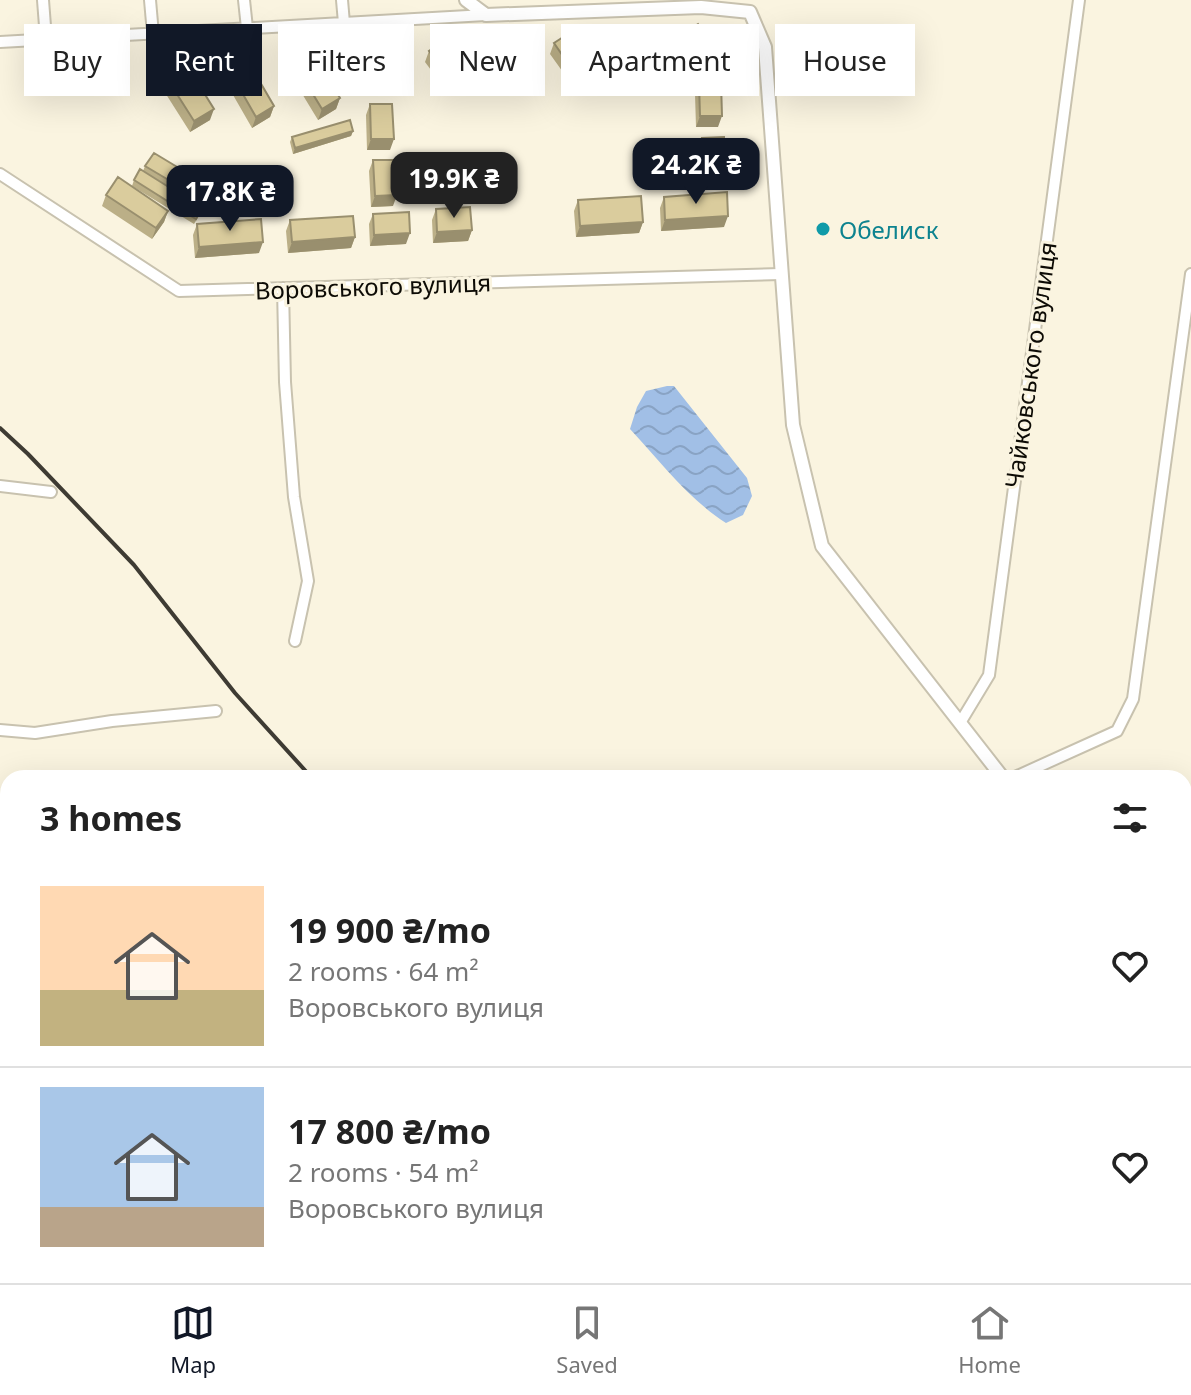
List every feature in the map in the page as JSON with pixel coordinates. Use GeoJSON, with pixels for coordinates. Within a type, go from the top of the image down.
{"type":"FeatureCollection","features":[{"type":"Feature","properties":{"kind":"street"},"geometry":{"type":"LineString","coordinates":[[43,0],[45,24]]}},
{"type":"Feature","properties":{"kind":"street"},"geometry":{"type":"LineString","coordinates":[[150,0],[152,24]]}},
{"type":"Feature","properties":{"kind":"street"},"geometry":{"type":"LineString","coordinates":[[244,0],[247,24]]}},
{"type":"Feature","properties":{"kind":"street"},"geometry":{"type":"LineString","coordinates":[[342,0],[344,23]]}},
{"type":"Feature","properties":{"kind":"street"},"geometry":{"type":"LineString","coordinates":[[466,0],[486,15]]}},
{"type":"Feature","properties":{"kind":"street","name":"Чайковського вулиця"},"geometry":{"type":"LineString","coordinates":[[960,723],[989,675],[1079,0]]}},
{"type":"Feature","properties":{"kind":"street"},"geometry":{"type":"LineString","coordinates":[[262,27],[701,7],[750,12],[765,47],[793,425],[822,546],[997,770]]}},
{"type":"Feature","properties":{"kind":"street"},"geometry":{"type":"LineString","coordinates":[[0,42],[24,40]]}},
{"type":"Feature","properties":{"kind":"street","name":"Воровського вулиця"},"geometry":{"type":"LineString","coordinates":[[0,174],[179,291],[781,274]]}},
{"type":"Feature","properties":{"kind":"street"},"geometry":{"type":"LineString","coordinates":[[1031,770],[1117,731],[1133,699],[1191,274]]}},
{"type":"Feature","properties":{"kind":"street"},"geometry":{"type":"LineString","coordinates":[[283,288],[285,382],[294,497],[308,581],[295,641]]}},
{"type":"Feature","properties":{"kind":"street"},"geometry":{"type":"LineString","coordinates":[[0,486],[51,492]]}},
{"type":"Feature","properties":{"kind":"street"},"geometry":{"type":"LineString","coordinates":[[0,730],[35,733],[112,721],[216,711]]}},
{"type":"Feature","properties":{"kind":"green space"},"geometry":{"type":"Polygon","coordinates":[[[262,192],[262,207],[243,207],[243,193],[262,192]]]}},
{"type":"Feature","properties":{"kind":"water"},"geometry":{"type":"Polygon","coordinates":[[[674,386],[747,478],[752,496],[743,515],[726,523],[712,513],[687,491],[630,429],[646,391],[674,386]]]}},
{"type":"Feature","properties":{"kind":"building"},"geometry":{"type":"Polygon","coordinates":[[[561,38],[561,53],[554,43],[561,38]]]}},
{"type":"Feature","properties":{"kind":"building"},"geometry":{"type":"Polygon","coordinates":[[[262,85],[274,106],[256,117],[244,96],[262,96],[262,85]]]}},
{"type":"Feature","properties":{"kind":"building"},"geometry":{"type":"Polygon","coordinates":[[[178,96],[206,96],[214,109],[194,121],[178,96]]]}},
{"type":"Feature","properties":{"kind":"building"},"geometry":{"type":"Polygon","coordinates":[[[314,96],[339,96],[340,98],[322,109],[314,96]]]}},
{"type":"Feature","properties":{"kind":"building"},"geometry":{"type":"Polygon","coordinates":[[[699,96],[721,96],[722,116],[700,116],[699,96]]]}},
{"type":"Feature","properties":{"kind":"building"},"geometry":{"type":"Polygon","coordinates":[[[370,104],[392,104],[394,139],[371,139],[370,104]]]}},
{"type":"Feature","properties":{"kind":"building"},"geometry":{"type":"Polygon","coordinates":[[[350,120],[353,131],[295,148],[292,137],[350,120]]]}},
{"type":"Feature","properties":{"kind":"building"},"geometry":{"type":"Polygon","coordinates":[[[724,137],[725,171],[704,172],[702,138],[724,137]]]}},
{"type":"Feature","properties":{"kind":"building"},"geometry":{"type":"Polygon","coordinates":[[[154,153],[212,188],[204,201],[145,166],[154,153]]]}},
{"type":"Feature","properties":{"kind":"building"},"geometry":{"type":"Polygon","coordinates":[[[373,160],[395,160],[397,195],[375,196],[373,160]]]}},
{"type":"Feature","properties":{"kind":"building"},"geometry":{"type":"Polygon","coordinates":[[[140,169],[202,208],[196,219],[134,180],[140,169]]]}},
{"type":"Feature","properties":{"kind":"building"},"geometry":{"type":"Polygon","coordinates":[[[118,177],[168,211],[156,228],[106,195],[118,177]]]}},
{"type":"Feature","properties":{"kind":"building"},"geometry":{"type":"Polygon","coordinates":[[[727,192],[728,216],[665,220],[664,197],[727,192]]]}},
{"type":"Feature","properties":{"kind":"building"},"geometry":{"type":"Polygon","coordinates":[[[641,196],[643,222],[580,226],[578,200],[641,196]]]}},
{"type":"Feature","properties":{"kind":"building"},"geometry":{"type":"Polygon","coordinates":[[[470,207],[472,230],[437,232],[436,209],[470,207]]]}},
{"type":"Feature","properties":{"kind":"building"},"geometry":{"type":"Polygon","coordinates":[[[409,212],[410,233],[374,235],[373,214],[409,212]]]}},
{"type":"Feature","properties":{"kind":"building"},"geometry":{"type":"Polygon","coordinates":[[[353,216],[355,237],[292,242],[290,220],[353,216]]]}},
{"type":"Feature","properties":{"kind":"building"},"geometry":{"type":"Polygon","coordinates":[[[261,219],[263,242],[199,247],[197,224],[261,219]]]}},
{"type":"Feature","properties":{"kind":"railway"},"geometry":{"type":"LineString","coordinates":[[0,428],[134,565],[235,693],[305,770]]}},
{"type":"Feature","properties":{"kind":"place","name":"Обелиск"},"geometry":{"type":"Point","coordinates":[823,229]}}]}
